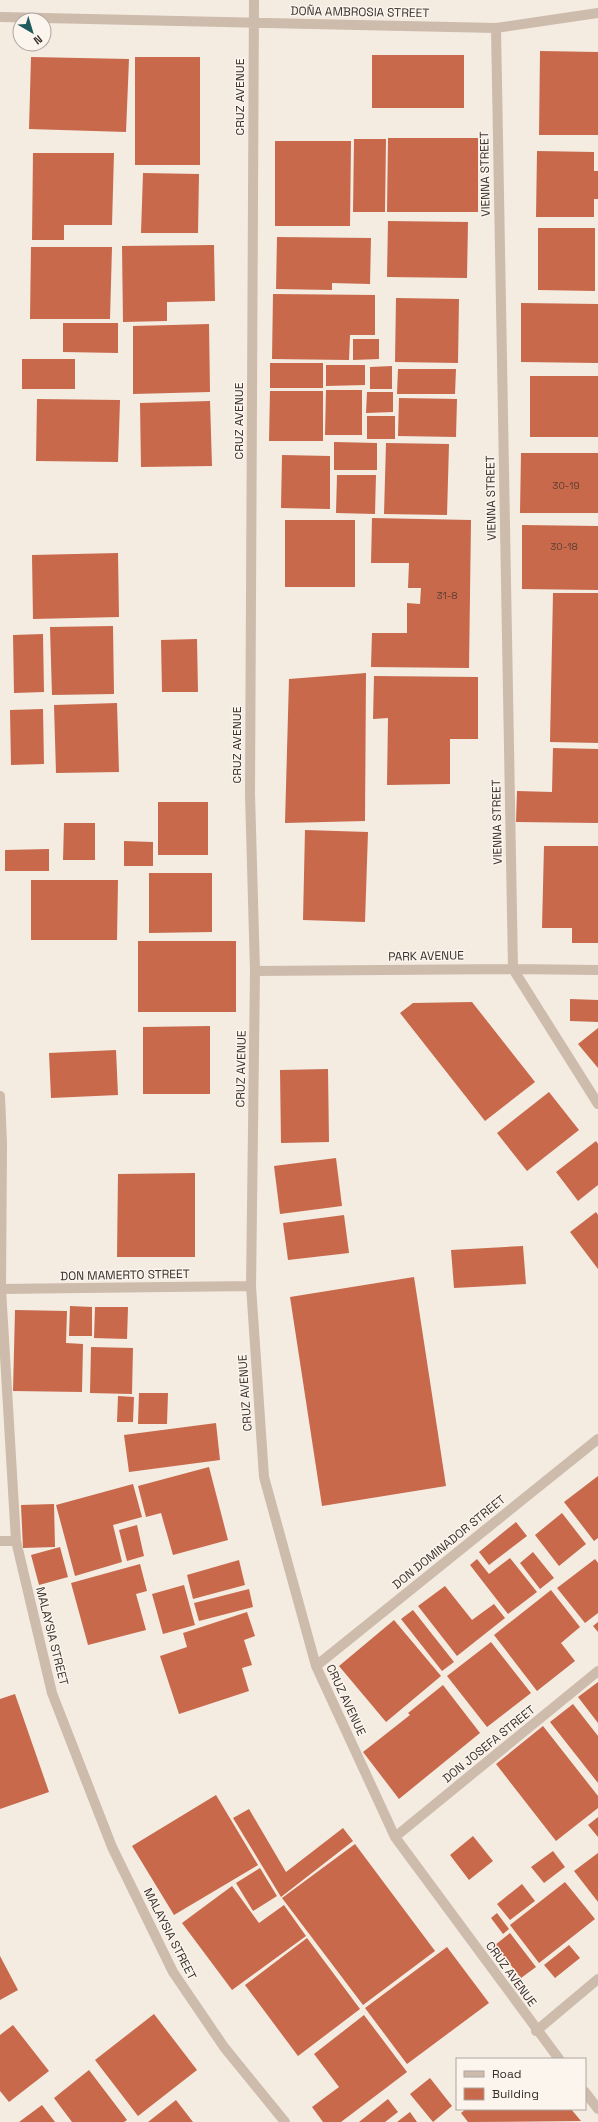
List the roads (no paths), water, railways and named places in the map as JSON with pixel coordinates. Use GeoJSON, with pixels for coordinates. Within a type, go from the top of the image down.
{"type":"FeatureCollection","features":[{"type":"Feature","properties":{"kind":"street","name":"CRUZ AVENUE"},"geometry":{"type":"LineString","coordinates":[[254,0],[250,794],[255,971],[251,1286],[264,1477],[316,1666],[396,1837],[536,2030],[558,2058]]}},
{"type":"Feature","properties":{"kind":"street","name":"DOÑA AMBROSIA STREET"},"geometry":{"type":"LineString","coordinates":[[0,16],[496,28],[598,13]]}},
{"type":"Feature","properties":{"kind":"street","name":"VIENNA STREET"},"geometry":{"type":"LineString","coordinates":[[496,28],[513,969]]}},
{"type":"Feature","properties":{"kind":"street","name":"PARK AVENUE"},"geometry":{"type":"LineString","coordinates":[[255,971],[513,969],[598,970]]}},
{"type":"Feature","properties":{"kind":"street"},"geometry":{"type":"LineString","coordinates":[[513,969],[598,1104]]}},
{"type":"Feature","properties":{"kind":"street","name":"MALAYSIA STREET"},"geometry":{"type":"LineString","coordinates":[[0,1096],[2,1144],[0,1289],[16,1541],[52,1693],[112,1847],[173,1972],[224,2047],[285,2122]]}},
{"type":"Feature","properties":{"kind":"street","name":"DON MAMERTO STREET"},"geometry":{"type":"LineString","coordinates":[[0,1289],[251,1286]]}},
{"type":"Feature","properties":{"kind":"street","name":"DON DOMINADOR STREET"},"geometry":{"type":"LineString","coordinates":[[316,1666],[598,1439]]}},
{"type":"Feature","properties":{"kind":"street"},"geometry":{"type":"LineString","coordinates":[[0,1541],[16,1541]]}},
{"type":"Feature","properties":{"kind":"street","name":"DON JOSEFA STREET"},"geometry":{"type":"LineString","coordinates":[[396,1837],[598,1671]]}},
{"type":"Feature","properties":{"kind":"street"},"geometry":{"type":"LineString","coordinates":[[536,2030],[598,1979]]}},
{"type":"Feature","properties":{"kind":"street"},"geometry":{"type":"LineString","coordinates":[[586,2093],[598,2109]]}}]}
